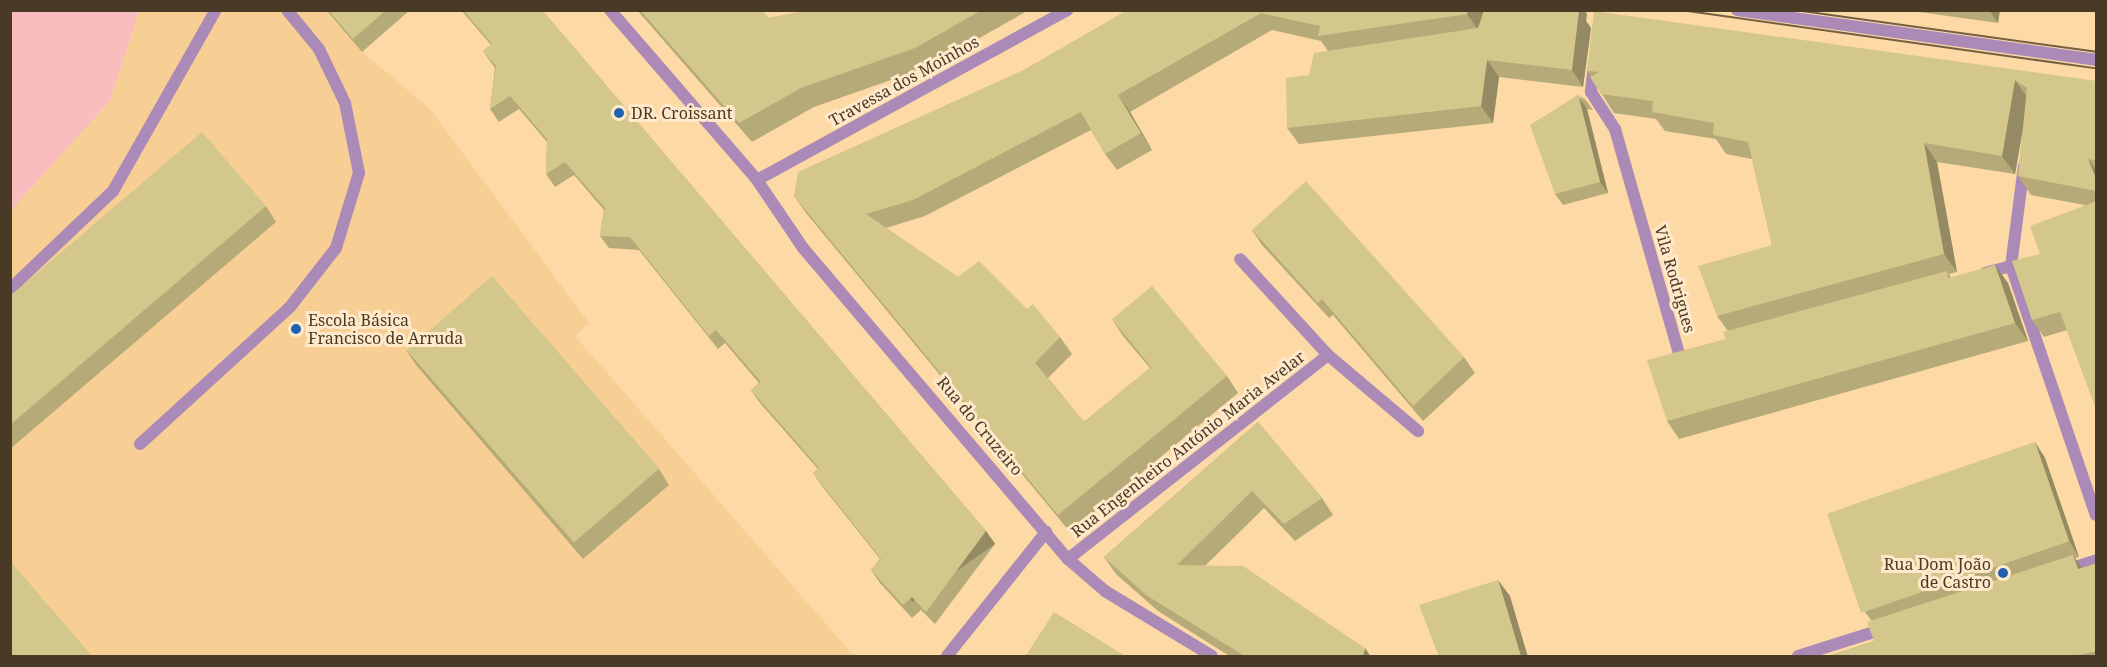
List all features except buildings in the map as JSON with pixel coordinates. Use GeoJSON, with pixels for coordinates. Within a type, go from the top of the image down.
{"type":"FeatureCollection","features":[{"type":"Feature","properties":{"kind":"street"},"geometry":{"type":"LineString","coordinates":[[10,289],[113,191],[216,10]]}},
{"type":"Feature","properties":{"kind":"street"},"geometry":{"type":"LineString","coordinates":[[140,444],[290,307],[336,248],[359,173],[345,103],[319,49],[287,10]]}},
{"type":"Feature","properties":{"kind":"street","name":"Rua do Cruzeiro"},"geometry":{"type":"LineString","coordinates":[[610,10],[757,180],[803,248],[1068,559],[1105,591],[1212,657]]}},
{"type":"Feature","properties":{"kind":"street","name":"Travessa dos Moinhos"},"geometry":{"type":"LineString","coordinates":[[757,180],[1067,10]]}},
{"type":"Feature","properties":{"kind":"street"},"geometry":{"type":"LineString","coordinates":[[1737,10],[2097,60]]}},
{"type":"Feature","properties":{"kind":"street","name":"Vila Rodrigues"},"geometry":{"type":"LineString","coordinates":[[1597,46],[1587,95],[1616,129],[1680,357],[1703,351]]}},
{"type":"Feature","properties":{"kind":"street"},"geometry":{"type":"LineString","coordinates":[[2026,152],[2011,266],[2097,515]]}},
{"type":"Feature","properties":{"kind":"street","name":"Rua Engenheiro António Maria Avelar"},"geometry":{"type":"LineString","coordinates":[[1240,259],[1328,355],[1418,430]]}},
{"type":"Feature","properties":{"kind":"street"},"geometry":{"type":"LineString","coordinates":[[1965,279],[2011,266]]}},
{"type":"Feature","properties":{"kind":"street","name":"Rua Engenheiro António Maria Avelar"},"geometry":{"type":"LineString","coordinates":[[1068,559],[1328,355]]}},
{"type":"Feature","properties":{"kind":"street"},"geometry":{"type":"LineString","coordinates":[[947,657],[1046,532]]}},
{"type":"Feature","properties":{"kind":"street"},"geometry":{"type":"LineString","coordinates":[[2055,574],[2097,560]]}},
{"type":"Feature","properties":{"kind":"street"},"geometry":{"type":"LineString","coordinates":[[1798,657],[1899,625]]}},
{"type":"Feature","properties":{"kind":"shaded area"},"geometry":{"type":"Polygon","coordinates":[[[11,10],[139,11],[110,101],[11,210],[11,10]]]}},
{"type":"Feature","properties":{"kind":"shaded area","name":"Escola Básica Francisco de Arruda"},"geometry":{"type":"Polygon","coordinates":[[[139,11],[326,11],[362,52],[430,109],[589,323],[575,336],[854,656],[11,656],[10,210],[110,101],[139,11]]]}},
{"type":"Feature","properties":{"kind":"tram line"},"geometry":{"type":"LineString","coordinates":[[1681,10],[2096,68]]}},
{"type":"Feature","properties":{"kind":"tram line"},"geometry":{"type":"LineString","coordinates":[[1795,10],[2096,52]]}},
{"type":"Feature","properties":{"kind":"place","name":"DR. Croissant"},"geometry":{"type":"Point","coordinates":[619,113]}},
{"type":"Feature","properties":{"kind":"place","name":"Escola Básica Francisco de Arruda"},"geometry":{"type":"Point","coordinates":[296,329]}},
{"type":"Feature","properties":{"kind":"place","name":"Rua Dom João de Castro"},"geometry":{"type":"Point","coordinates":[2003,573]}}]}
